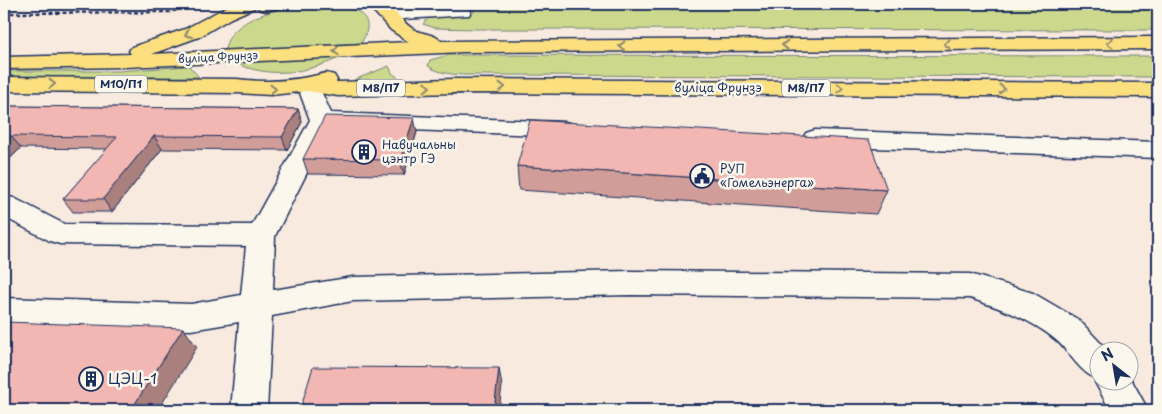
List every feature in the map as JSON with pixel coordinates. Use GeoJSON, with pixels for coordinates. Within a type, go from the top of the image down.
{"type":"FeatureCollection","features":[{"type":"Feature","properties":{"kind":"main road"},"geometry":{"type":"LineString","coordinates":[[200,58],[202,47],[221,26],[263,4]]}},
{"type":"Feature","properties":{"kind":"main road","name":"вуліца Фрунзэ"},"geometry":{"type":"LineString","coordinates":[[51,63],[148,49],[192,33],[224,14],[263,4]]}},
{"type":"Feature","properties":{"kind":"main road"},"geometry":{"type":"LineString","coordinates":[[381,10],[405,34],[420,40],[464,46]]}},
{"type":"Feature","properties":{"kind":"main road","name":"вуліца Фрунзэ"},"geometry":{"type":"LineString","coordinates":[[4,84],[237,86],[259,89],[283,89],[308,85],[349,72],[366,63],[384,48],[393,32],[381,10]]}},
{"type":"Feature","properties":{"kind":"main road","name":"вуліца Фрунзэ"},"geometry":{"type":"LineString","coordinates":[[4,63],[200,58],[384,48],[464,46],[1158,43]]}},
{"type":"Feature","properties":{"kind":"main road","name":"М8/П7"},"geometry":{"type":"LineString","coordinates":[[200,58],[202,67],[210,75],[237,86]]}},
{"type":"Feature","properties":{"kind":"main road","name":"вуліца Фрунзэ"},"geometry":{"type":"LineString","coordinates":[[308,85],[338,89],[454,86],[1158,90]]}},
{"type":"Feature","properties":{"kind":"lane"},"geometry":{"type":"LineString","coordinates":[[381,10],[462,10]]}},
{"type":"Feature","properties":{"kind":"lane"},"geometry":{"type":"LineString","coordinates":[[249,410],[261,236],[322,120],[308,85]]}},
{"type":"Feature","properties":{"kind":"lane"},"geometry":{"type":"LineString","coordinates":[[322,120],[591,130]]}},
{"type":"Feature","properties":{"kind":"lane"},"geometry":{"type":"LineString","coordinates":[[790,137],[1158,150]]}},
{"type":"Feature","properties":{"kind":"lane"},"geometry":{"type":"LineString","coordinates":[[4,205],[60,234],[261,236]]}},
{"type":"Feature","properties":{"kind":"lane"},"geometry":{"type":"LineString","coordinates":[[4,311],[191,317],[353,289],[630,283],[970,286],[1022,302],[1067,330],[1090,355]]}},
{"type":"Feature","properties":{"kind":"lane"},"geometry":{"type":"LineString","coordinates":[[1119,392],[1130,410]]}},
{"type":"Feature","properties":{"kind":"path"},"geometry":{"type":"LineString","coordinates":[[4,12],[171,12],[192,4]]}},
{"type":"Feature","properties":{"kind":"green space"},"geometry":{"type":"Polygon","coordinates":[[[309,4],[342,7],[361,14],[366,21],[367,31],[361,43],[225,51],[228,40],[235,30],[246,22],[272,11],[309,4]]]}},
{"type":"Feature","properties":{"kind":"green space"},"geometry":{"type":"Polygon","coordinates":[[[476,4],[1158,4],[1158,30],[476,29],[435,28],[423,24],[439,14],[473,13],[476,4]]]}},
{"type":"Feature","properties":{"kind":"green space"},"geometry":{"type":"Polygon","coordinates":[[[449,55],[1158,56],[1158,77],[468,75],[440,72],[428,66],[430,60],[449,55]]]}},
{"type":"Feature","properties":{"kind":"green space"},"geometry":{"type":"Polygon","coordinates":[[[341,57],[315,67],[288,72],[262,71],[235,63],[341,57]]]}},
{"type":"Feature","properties":{"kind":"green space"},"geometry":{"type":"Polygon","coordinates":[[[189,66],[199,77],[4,77],[4,71],[119,71],[189,66]]]}},
{"type":"Feature","properties":{"kind":"green space"},"geometry":{"type":"Polygon","coordinates":[[[389,66],[392,73],[400,79],[354,80],[389,66]]]}},
{"type":"Feature","properties":{"kind":"building"},"geometry":{"type":"Polygon","coordinates":[[[4,106],[298,109],[282,137],[154,136],[103,199],[63,199],[117,137],[11,136],[4,142],[4,106]]]}},
{"type":"Feature","properties":{"kind":"building"},"geometry":{"type":"Polygon","coordinates":[[[325,116],[414,118],[400,160],[303,159],[325,116]]]}},
{"type":"Feature","properties":{"kind":"building"},"geometry":{"type":"Polygon","coordinates":[[[530,120],[869,140],[887,190],[517,166],[530,120]]]}},
{"type":"Feature","properties":{"kind":"building","name":"ЦЭЦ-1"},"geometry":{"type":"Polygon","coordinates":[[[4,322],[183,328],[131,410],[4,410],[4,322]]]}},
{"type":"Feature","properties":{"kind":"building"},"geometry":{"type":"Polygon","coordinates":[[[313,367],[499,368],[494,410],[300,410],[313,367]]]}},
{"type":"Feature","properties":{"kind":"place","name":"Навучальны цэнтр ГЭ"},"geometry":{"type":"Point","coordinates":[364,152]}},
{"type":"Feature","properties":{"kind":"place","name":"РУП «Гомельэнерга»"},"geometry":{"type":"Point","coordinates":[702,176]}},
{"type":"Feature","properties":{"kind":"place","name":"ЦЭЦ-1"},"geometry":{"type":"Point","coordinates":[91,379]}}]}
